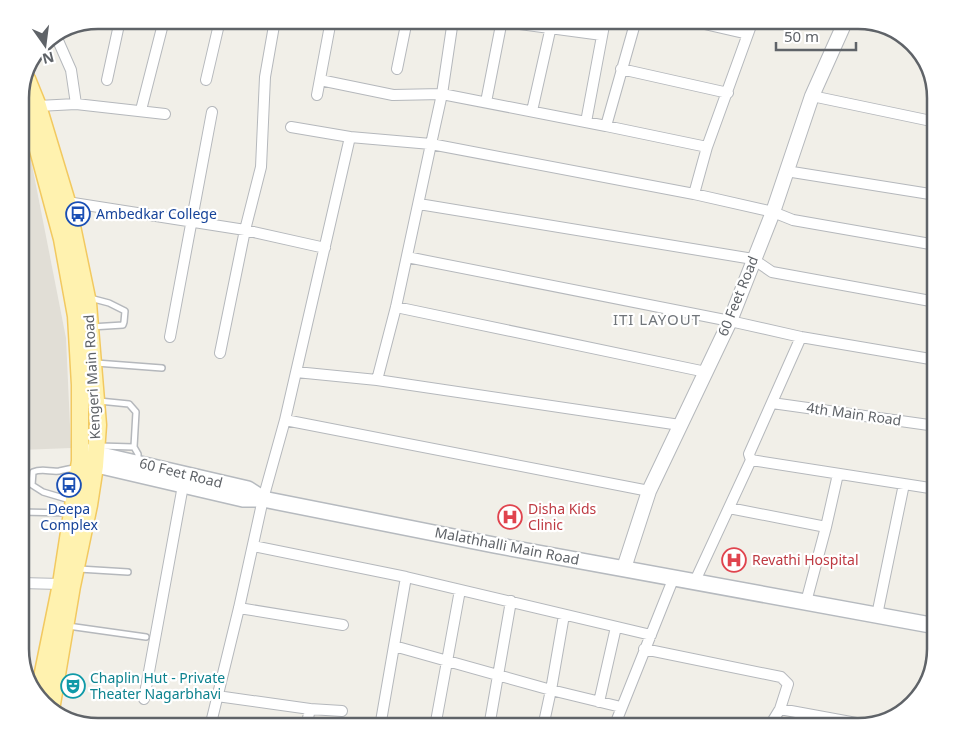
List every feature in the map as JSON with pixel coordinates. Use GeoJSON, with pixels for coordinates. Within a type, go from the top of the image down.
{"type":"FeatureCollection","features":[{"type":"Feature","properties":{"kind":"main road","name":"Kengeri Main Road"},"geometry":{"type":"LineString","coordinates":[[29,92],[38,106],[67,202],[87,298],[98,425],[73,508],[61,584],[40,687]]}},
{"type":"Feature","properties":{"kind":"main road","name":"Kengeri Main Road"},"geometry":{"type":"LineString","coordinates":[[29,120],[62,239],[76,316],[80,385],[88,457],[89,505],[53,701]]}},
{"type":"Feature","properties":{"kind":"main road","name":"60 Feet Road"},"geometry":{"type":"LineString","coordinates":[[88,457],[138,462],[184,479],[248,489],[263,499]]}},
{"type":"Feature","properties":{"kind":"main road"},"geometry":{"type":"LineString","coordinates":[[88,457],[184,479]]}},
{"type":"Feature","properties":{"kind":"main road","name":"Malathhalli Main Road"},"geometry":{"type":"LineString","coordinates":[[263,499],[494,545],[674,577],[927,626]]}},
{"type":"Feature","properties":{"kind":"street"},"geometry":{"type":"LineString","coordinates":[[107,80],[118,29]]}},
{"type":"Feature","properties":{"kind":"street"},"geometry":{"type":"LineString","coordinates":[[141,110],[162,29]]}},
{"type":"Feature","properties":{"kind":"street"},"geometry":{"type":"LineString","coordinates":[[206,80],[218,29]]}},
{"type":"Feature","properties":{"kind":"street"},"geometry":{"type":"LineString","coordinates":[[220,353],[244,230],[261,167],[265,77],[273,29]]}},
{"type":"Feature","properties":{"kind":"street"},"geometry":{"type":"LineString","coordinates":[[317,95],[330,29]]}},
{"type":"Feature","properties":{"kind":"street"},"geometry":{"type":"LineString","coordinates":[[397,69],[405,29]]}},
{"type":"Feature","properties":{"kind":"street"},"geometry":{"type":"LineString","coordinates":[[377,380],[396,307],[419,204],[442,94],[452,29]]}},
{"type":"Feature","properties":{"kind":"street"},"geometry":{"type":"LineString","coordinates":[[486,102],[500,29]]}},
{"type":"Feature","properties":{"kind":"street"},"geometry":{"type":"LineString","coordinates":[[532,111],[550,29]]}},
{"type":"Feature","properties":{"kind":"street"},"geometry":{"type":"LineString","coordinates":[[579,29],[602,34]]}},
{"type":"Feature","properties":{"kind":"street"},"geometry":{"type":"LineString","coordinates":[[586,122],[603,29]]}},
{"type":"Feature","properties":{"kind":"street"},"geometry":{"type":"LineString","coordinates":[[606,126],[633,29]]}},
{"type":"Feature","properties":{"kind":"street"},"geometry":{"type":"LineString","coordinates":[[726,29],[748,34]]}},
{"type":"Feature","properties":{"kind":"street"},"geometry":{"type":"LineString","coordinates":[[694,194],[707,147],[750,29]]}},
{"type":"Feature","properties":{"kind":"street","name":"60 Feet Road"},"geometry":{"type":"LineString","coordinates":[[624,568],[649,491],[730,321],[773,212],[812,96],[842,29]]}},
{"type":"Feature","properties":{"kind":"street"},"geometry":{"type":"LineString","coordinates":[[58,41],[70,70],[76,104]]}},
{"type":"Feature","properties":{"kind":"street"},"geometry":{"type":"LineString","coordinates":[[621,69],[728,93]]}},
{"type":"Feature","properties":{"kind":"street"},"geometry":{"type":"LineString","coordinates":[[320,80],[393,95],[442,94],[707,147]]}},
{"type":"Feature","properties":{"kind":"street"},"geometry":{"type":"LineString","coordinates":[[812,96],[927,120]]}},
{"type":"Feature","properties":{"kind":"street"},"geometry":{"type":"LineString","coordinates":[[38,106],[76,104],[165,114]]}},
{"type":"Feature","properties":{"kind":"street"},"geometry":{"type":"LineString","coordinates":[[170,337],[212,112]]}},
{"type":"Feature","properties":{"kind":"street"},"geometry":{"type":"LineString","coordinates":[[291,128],[350,137],[431,144],[694,194],[773,212],[793,220],[927,243]]}},
{"type":"Feature","properties":{"kind":"street"},"geometry":{"type":"LineString","coordinates":[[212,718],[263,499],[285,420],[326,248],[350,137]]}},
{"type":"Feature","properties":{"kind":"street"},"geometry":{"type":"LineString","coordinates":[[786,170],[927,194]]}},
{"type":"Feature","properties":{"kind":"street"},"geometry":{"type":"LineString","coordinates":[[67,202],[244,230],[326,248]]}},
{"type":"Feature","properties":{"kind":"street"},"geometry":{"type":"LineString","coordinates":[[419,204],[753,259],[772,272],[927,300]]}},
{"type":"Feature","properties":{"kind":"street"},"geometry":{"type":"LineString","coordinates":[[407,257],[730,321],[801,337],[927,358]]}},
{"type":"Feature","properties":{"kind":"street"},"geometry":{"type":"LineString","coordinates":[[396,307],[706,372]]}},
{"type":"Feature","properties":{"kind":"street"},"geometry":{"type":"LineString","coordinates":[[695,581],[751,460],[749,454],[801,337]]}},
{"type":"Feature","properties":{"kind":"street"},"geometry":{"type":"LineString","coordinates":[[296,372],[377,380],[680,425]]}},
{"type":"Feature","properties":{"kind":"street","name":"4th Main Road"},"geometry":{"type":"LineString","coordinates":[[772,403],[927,425]]}},
{"type":"Feature","properties":{"kind":"street"},"geometry":{"type":"LineString","coordinates":[[285,420],[649,491]]}},
{"type":"Feature","properties":{"kind":"street"},"geometry":{"type":"LineString","coordinates":[[751,460],[927,488]]}},
{"type":"Feature","properties":{"kind":"street"},"geometry":{"type":"LineString","coordinates":[[806,602],[838,474]]}},
{"type":"Feature","properties":{"kind":"street"},"geometry":{"type":"LineString","coordinates":[[144,699],[184,479]]}},
{"type":"Feature","properties":{"kind":"street"},"geometry":{"type":"LineString","coordinates":[[877,615],[904,484]]}},
{"type":"Feature","properties":{"kind":"street"},"geometry":{"type":"LineString","coordinates":[[729,508],[826,527]]}},
{"type":"Feature","properties":{"kind":"street"},"geometry":{"type":"LineString","coordinates":[[253,546],[511,601],[650,635]]}},
{"type":"Feature","properties":{"kind":"street"},"geometry":{"type":"LineString","coordinates":[[617,718],[674,577]]}},
{"type":"Feature","properties":{"kind":"street"},"geometry":{"type":"LineString","coordinates":[[382,718],[406,578]]}},
{"type":"Feature","properties":{"kind":"street"},"geometry":{"type":"LineString","coordinates":[[29,583],[61,584]]}},
{"type":"Feature","properties":{"kind":"street"},"geometry":{"type":"LineString","coordinates":[[437,718],[460,590]]}},
{"type":"Feature","properties":{"kind":"street"},"geometry":{"type":"LineString","coordinates":[[491,718],[511,601]]}},
{"type":"Feature","properties":{"kind":"street"},"geometry":{"type":"LineString","coordinates":[[239,608],[343,625]]}},
{"type":"Feature","properties":{"kind":"street"},"geometry":{"type":"LineString","coordinates":[[545,718],[552,690],[564,615]]}},
{"type":"Feature","properties":{"kind":"street"},"geometry":{"type":"LineString","coordinates":[[599,702],[616,627]]}},
{"type":"Feature","properties":{"kind":"street"},"geometry":{"type":"LineString","coordinates":[[394,646],[621,707]]}},
{"type":"Feature","properties":{"kind":"street"},"geometry":{"type":"LineString","coordinates":[[644,649],[781,677],[788,684],[780,709],[774,718]]}},
{"type":"Feature","properties":{"kind":"street"},"geometry":{"type":"LineString","coordinates":[[217,696],[310,709],[342,711]]}},
{"type":"Feature","properties":{"kind":"street"},"geometry":{"type":"LineString","coordinates":[[308,718],[310,709]]}},
{"type":"Feature","properties":{"kind":"street"},"geometry":{"type":"LineString","coordinates":[[780,709],[829,718]]}},
{"type":"Feature","properties":{"kind":"lane"},"geometry":{"type":"LineString","coordinates":[[87,298],[110,303],[125,311],[123,325],[90,327]]}},
{"type":"Feature","properties":{"kind":"lane"},"geometry":{"type":"LineString","coordinates":[[93,363],[162,368]]}},
{"type":"Feature","properties":{"kind":"lane"},"geometry":{"type":"LineString","coordinates":[[96,401],[129,404],[136,412],[134,447],[138,454],[138,462]]}},
{"type":"Feature","properties":{"kind":"lane"},"geometry":{"type":"LineString","coordinates":[[73,508],[32,485],[33,472],[38,470],[60,471],[88,457],[134,447]]}},
{"type":"Feature","properties":{"kind":"lane"},"geometry":{"type":"LineString","coordinates":[[29,511],[73,508]]}},
{"type":"Feature","properties":{"kind":"lane"},"geometry":{"type":"LineString","coordinates":[[76,569],[128,572]]}},
{"type":"Feature","properties":{"kind":"lane"},"geometry":{"type":"LineString","coordinates":[[66,625],[146,637]]}},
{"type":"Feature","properties":{"kind":"shaded area"},"geometry":{"type":"Polygon","coordinates":[[[29,153],[66,338],[71,448],[29,450],[29,153]]]}},
{"type":"Feature","properties":{"kind":"place","name":"Ambedkar College"},"geometry":{"type":"Point","coordinates":[78,214]}},
{"type":"Feature","properties":{"kind":"place","name":"Deepa Complex"},"geometry":{"type":"Point","coordinates":[69,485]}},
{"type":"Feature","properties":{"kind":"place","name":"Disha Kids Clinic"},"geometry":{"type":"Point","coordinates":[510,517]}},
{"type":"Feature","properties":{"kind":"place","name":"Revathi Hospital"},"geometry":{"type":"Point","coordinates":[734,560]}},
{"type":"Feature","properties":{"kind":"place","name":"Chaplin Hut - Private Theater Nagarbhavi"},"geometry":{"type":"Point","coordinates":[73,686]}},
{"type":"Feature","properties":{"kind":"district","name":"ITI LAYOUT"},"geometry":{"type":"Point","coordinates":[657,320]}}]}
